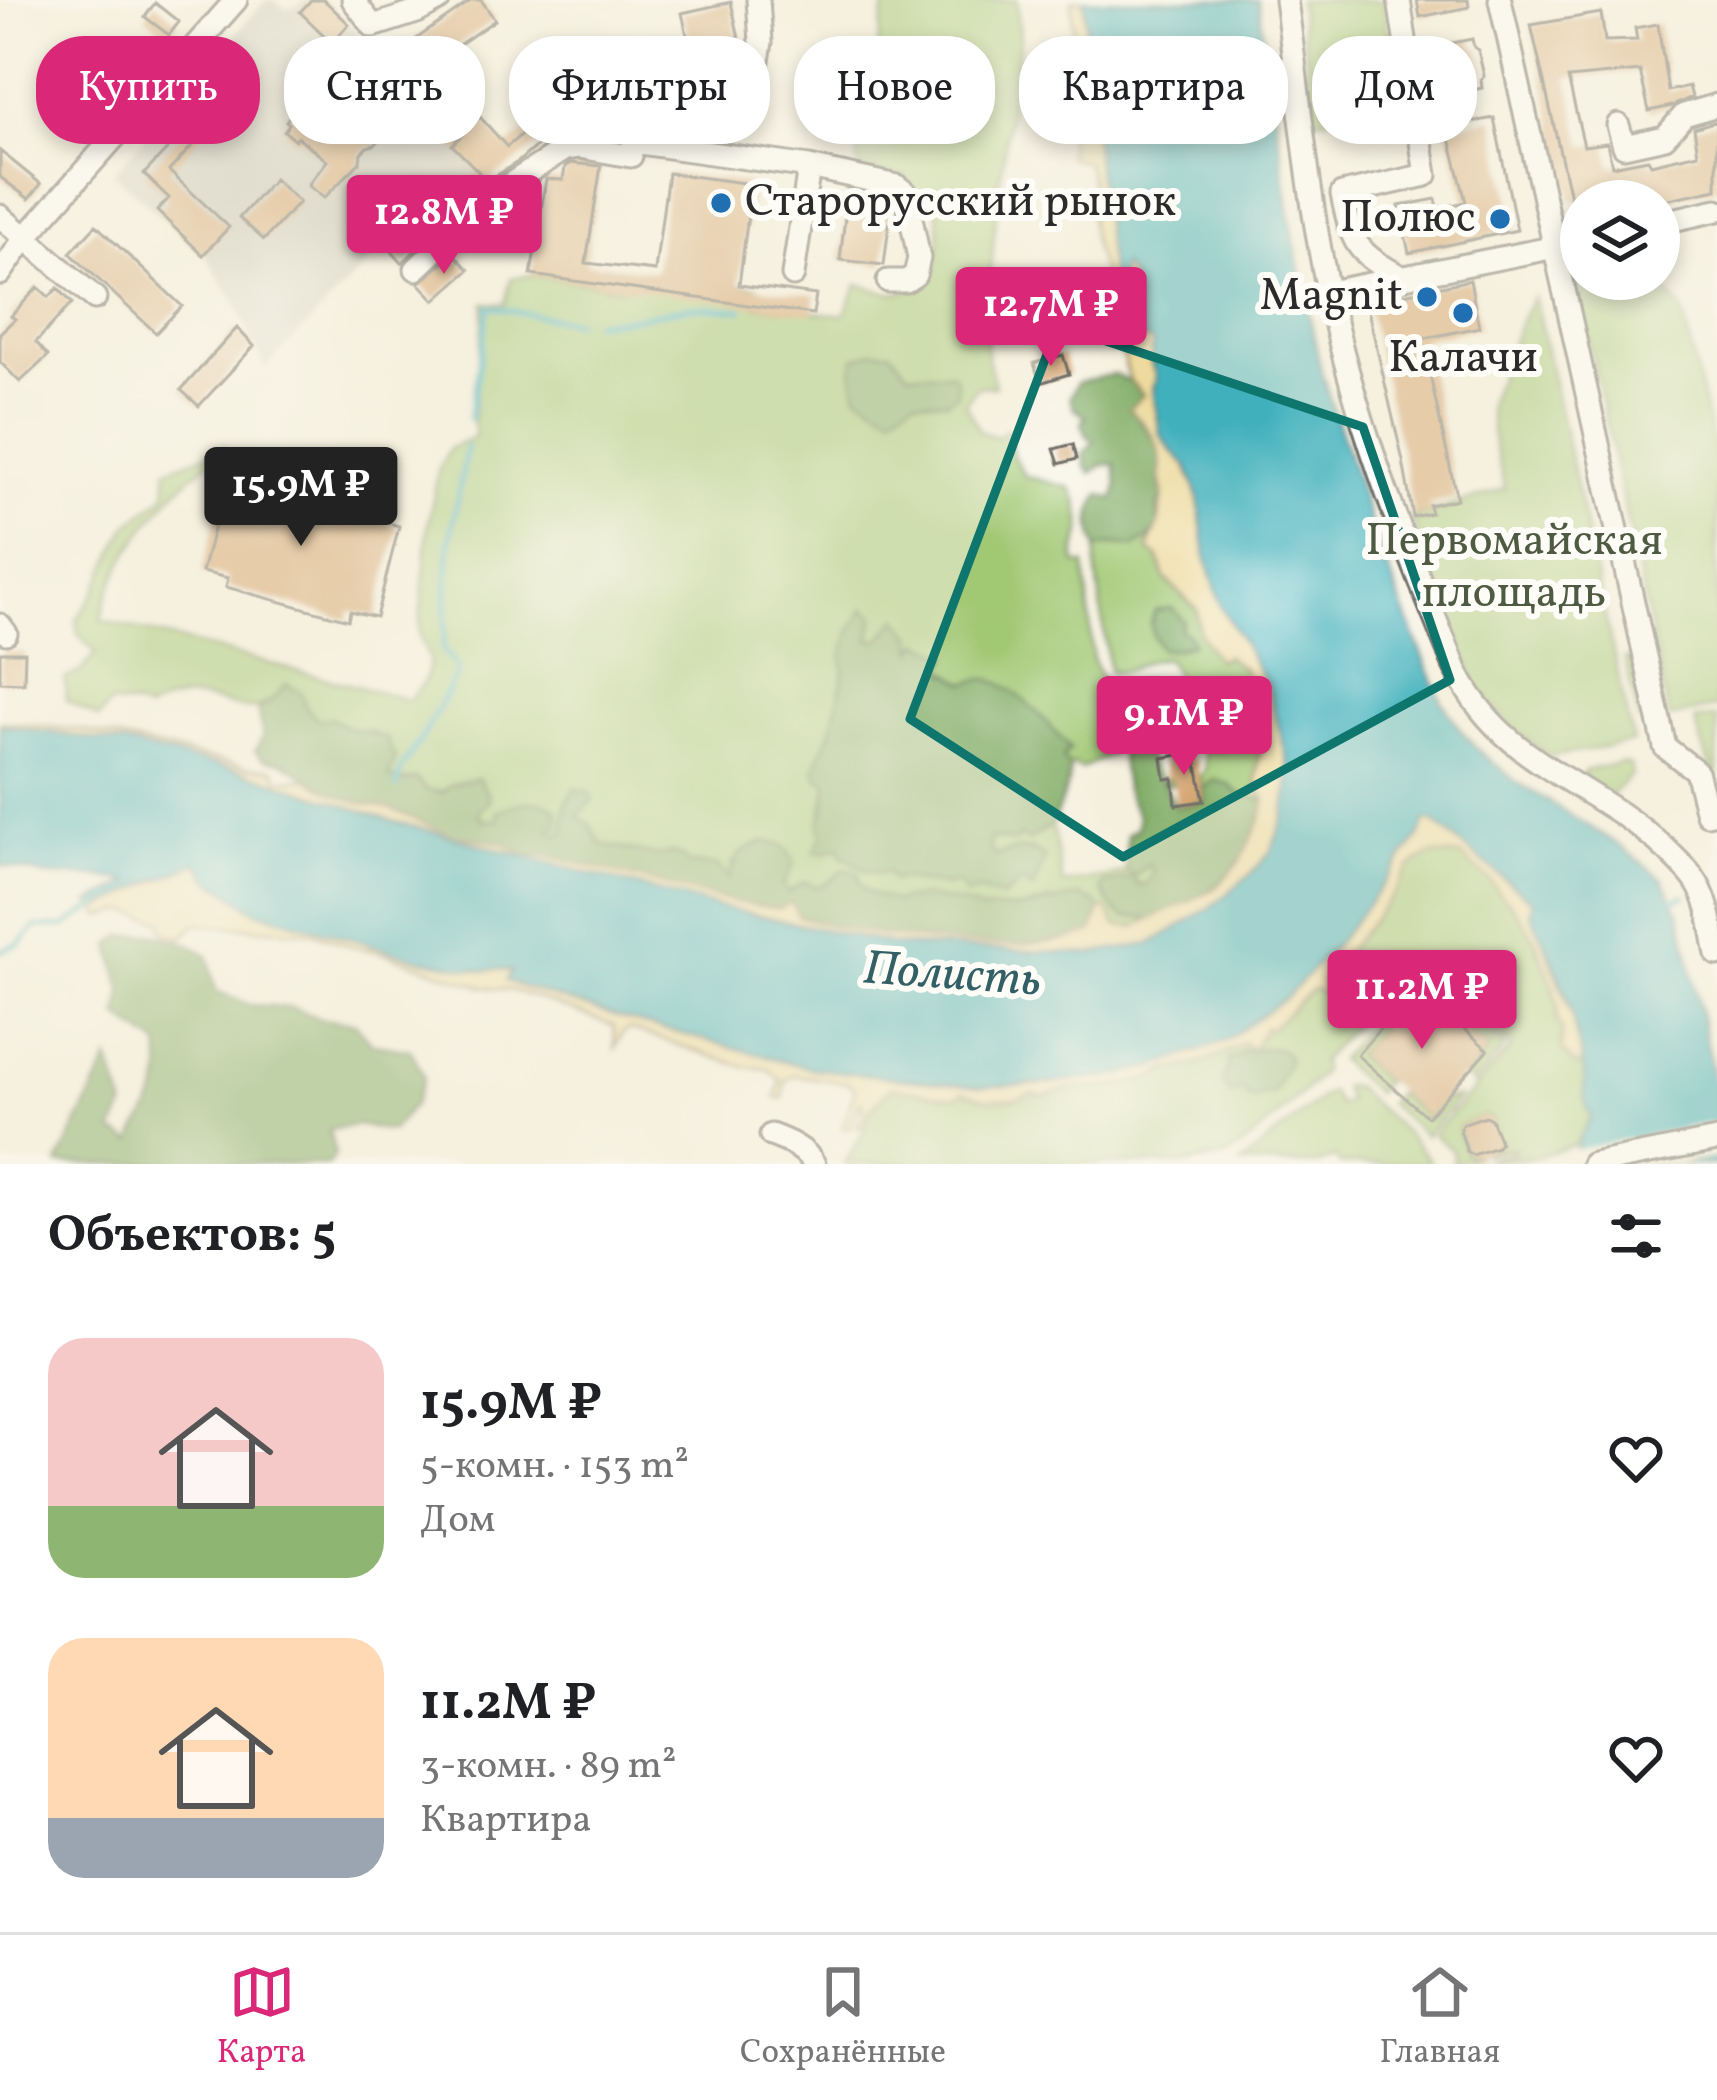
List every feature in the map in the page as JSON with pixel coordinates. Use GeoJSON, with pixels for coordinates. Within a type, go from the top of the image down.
{"type":"FeatureCollection","features":[{"type":"Feature","properties":{"kind":"street"},"geometry":{"type":"LineString","coordinates":[[0,274],[25,238],[236,0]]}},
{"type":"Feature","properties":{"kind":"street"},"geometry":{"type":"LineString","coordinates":[[353,0],[374,26],[439,0]]}},
{"type":"Feature","properties":{"kind":"street"},"geometry":{"type":"LineString","coordinates":[[758,0],[761,36]]}},
{"type":"Feature","properties":{"kind":"street"},"geometry":{"type":"LineString","coordinates":[[1286,0],[1328,292],[1358,408],[1467,692],[1492,724],[1528,757],[1622,813],[1686,868],[1706,904],[1717,954]]}},
{"type":"Feature","properties":{"kind":"street"},"geometry":{"type":"LineString","coordinates":[[1399,0],[1426,175],[1342,194],[1350,234],[1369,259],[1403,278]]}},
{"type":"Feature","properties":{"kind":"street"},"geometry":{"type":"LineString","coordinates":[[1500,0],[1665,748],[1696,771],[1707,814],[1717,812]]}},
{"type":"Feature","properties":{"kind":"street"},"geometry":{"type":"LineString","coordinates":[[1618,125],[1624,146],[1665,136],[1684,115],[1717,105]]}},
{"type":"Feature","properties":{"kind":"street"},"geometry":{"type":"LineString","coordinates":[[416,269],[496,193],[565,148],[579,147],[809,167],[897,186],[906,193],[919,258],[915,275],[906,281],[888,281]]}},
{"type":"Feature","properties":{"kind":"street"},"geometry":{"type":"LineString","coordinates":[[793,275],[809,167]]}},
{"type":"Feature","properties":{"kind":"street"},"geometry":{"type":"LineString","coordinates":[[1680,218],[1717,210]]}},
{"type":"Feature","properties":{"kind":"street"},"geometry":{"type":"LineString","coordinates":[[0,216],[95,298]]}},
{"type":"Feature","properties":{"kind":"street"},"geometry":{"type":"LineString","coordinates":[[1328,292],[1560,247]]}},
{"type":"Feature","properties":{"kind":"street"},"geometry":{"type":"LineString","coordinates":[[771,1135],[809,1155],[814,1164]]}},
{"type":"Feature","properties":{"kind":"street"},"geometry":{"type":"LineString","coordinates":[[1593,1164],[1717,1140]]}},
{"type":"Feature","properties":{"kind":"highlighted area"},"geometry":{"type":"Polygon","coordinates":[[[1058,325],[1363,427],[1450,680],[1123,857],[910,719],[1058,325]]]}},
{"type":"Feature","properties":{"kind":"shaded area"},"geometry":{"type":"Polygon","coordinates":[[[266,0],[286,9],[304,0],[324,0],[362,36],[284,36],[284,144],[454,144],[492,186],[405,266],[383,247],[265,369],[236,305],[205,254],[113,173],[139,144],[260,144],[260,36],[234,36],[266,0]]]}},
{"type":"Feature","properties":{"kind":"green space"},"geometry":{"type":"Polygon","coordinates":[[[886,0],[1017,0],[1019,46],[986,325],[987,358],[995,386],[977,387],[965,403],[980,432],[998,437],[1007,430],[1014,458],[1025,476],[1071,488],[1076,498],[1081,527],[1075,559],[1076,564],[1085,565],[1093,661],[1102,680],[1111,754],[1081,769],[1070,767],[1062,758],[1070,748],[1033,710],[967,683],[915,652],[850,632],[838,708],[815,768],[827,781],[822,837],[866,871],[920,883],[958,883],[1003,897],[1037,873],[1035,850],[995,856],[988,847],[991,838],[1014,842],[1020,836],[1028,841],[1052,825],[1063,884],[1126,871],[1134,877],[1149,864],[1154,872],[1147,884],[1111,884],[1101,889],[1121,915],[1152,920],[1134,927],[1115,926],[1107,910],[1093,901],[1048,901],[1026,908],[981,910],[923,897],[897,904],[859,885],[830,881],[818,887],[805,883],[786,893],[787,873],[733,861],[729,880],[718,866],[601,844],[588,822],[577,817],[592,800],[566,819],[565,833],[558,835],[551,831],[553,826],[482,820],[478,812],[488,795],[478,778],[434,791],[403,782],[389,776],[395,759],[372,732],[319,720],[306,708],[272,700],[244,708],[189,698],[147,711],[110,704],[99,718],[66,700],[65,679],[83,670],[96,653],[78,634],[76,620],[127,526],[166,494],[167,469],[224,447],[227,451],[186,481],[148,524],[118,572],[101,620],[409,700],[424,682],[430,661],[419,635],[428,526],[438,471],[449,449],[475,437],[485,303],[505,304],[511,278],[531,275],[597,284],[604,265],[603,286],[757,287],[755,306],[844,315],[858,284],[896,293],[925,280],[933,269],[939,242],[935,196],[915,199],[907,177],[862,170],[857,163],[860,144],[995,144],[995,36],[880,36],[886,0]],[[890,351],[852,370],[857,394],[876,405],[914,399],[946,401],[920,372],[908,373],[890,351]]]}},
{"type":"Feature","properties":{"kind":"green space"},"geometry":{"type":"Polygon","coordinates":[[[1298,0],[1383,0],[1389,36],[1312,36],[1312,104],[1298,0]]]}},
{"type":"Feature","properties":{"kind":"green space","name":"Первомайская площадь"},"geometry":{"type":"Polygon","coordinates":[[[1534,296],[1633,742],[1550,757],[1478,690],[1412,518],[1505,489],[1488,405],[1534,296]]]}},
{"type":"Feature","properties":{"kind":"green space"},"geometry":{"type":"Polygon","coordinates":[[[1580,300],[1674,300],[1682,309],[1717,463],[1717,707],[1669,718],[1580,300]]]}},
{"type":"Feature","properties":{"kind":"green space"},"geometry":{"type":"Polygon","coordinates":[[[890,351],[909,373],[952,373],[957,394],[946,401],[914,399],[892,415],[857,394],[852,370],[855,358],[890,351]]]}},
{"type":"Feature","properties":{"kind":"green space"},"geometry":{"type":"Polygon","coordinates":[[[1114,374],[1130,381],[1143,395],[1137,417],[1158,443],[1164,463],[1163,497],[1158,527],[1150,537],[1134,547],[1097,548],[1092,514],[1101,495],[1114,499],[1118,487],[1115,464],[1091,473],[1085,466],[1084,453],[1094,441],[1082,423],[1086,417],[1074,408],[1070,397],[1077,383],[1114,374]]]}},
{"type":"Feature","properties":{"kind":"green space"},"geometry":{"type":"Polygon","coordinates":[[[1150,537],[1148,550],[1158,557],[1165,579],[1197,610],[1199,632],[1217,660],[1226,656],[1244,669],[1260,747],[1256,782],[1266,800],[1242,796],[1214,780],[1203,789],[1202,781],[1166,785],[1163,780],[1201,776],[1204,747],[1216,750],[1233,708],[1208,700],[1190,703],[1168,660],[1109,672],[1097,548],[1150,537]],[[1171,608],[1155,611],[1150,623],[1176,649],[1192,643],[1179,629],[1171,608]]]}},
{"type":"Feature","properties":{"kind":"green space"},"geometry":{"type":"Polygon","coordinates":[[[864,608],[875,616],[870,640],[881,639],[898,618],[913,635],[915,650],[920,642],[949,656],[942,670],[966,683],[986,679],[1008,688],[1070,749],[1062,758],[1070,767],[1068,783],[1052,825],[1028,841],[1020,836],[1015,842],[991,838],[989,847],[995,856],[1027,850],[1045,857],[1033,889],[1021,882],[1003,897],[978,891],[965,895],[958,883],[893,880],[886,872],[869,871],[843,857],[838,847],[815,852],[822,837],[827,782],[818,778],[815,768],[832,728],[844,673],[842,657],[864,608]]]}},
{"type":"Feature","properties":{"kind":"green space"},"geometry":{"type":"Polygon","coordinates":[[[1172,608],[1192,643],[1161,649],[1152,631],[1153,616],[1155,611],[1172,608]]]}},
{"type":"Feature","properties":{"kind":"green space"},"geometry":{"type":"Polygon","coordinates":[[[1634,657],[1647,719],[1639,721],[1625,659],[1634,657]]]}},
{"type":"Feature","properties":{"kind":"green space"},"geometry":{"type":"Polygon","coordinates":[[[1166,681],[1175,687],[1180,706],[1171,733],[1152,738],[1145,748],[1175,807],[1205,802],[1203,789],[1214,780],[1242,796],[1266,800],[1250,844],[1226,876],[1152,920],[1121,915],[1101,889],[1104,883],[1129,878],[1139,886],[1147,884],[1154,872],[1149,864],[1134,877],[1126,871],[1127,834],[1137,828],[1138,817],[1125,789],[1118,734],[1123,728],[1120,695],[1128,686],[1166,681]]]}},
{"type":"Feature","properties":{"kind":"green space"},"geometry":{"type":"Polygon","coordinates":[[[286,684],[301,692],[306,708],[319,720],[331,718],[387,739],[395,759],[389,777],[400,782],[417,779],[425,789],[442,793],[450,785],[478,778],[489,801],[478,812],[482,820],[498,820],[497,811],[512,805],[544,803],[557,810],[558,826],[551,831],[564,833],[566,803],[575,789],[590,792],[593,800],[577,817],[588,822],[601,844],[658,856],[672,853],[689,864],[718,866],[729,879],[744,851],[766,841],[784,846],[795,862],[783,884],[787,893],[805,882],[818,887],[844,869],[858,873],[866,891],[897,903],[923,897],[981,910],[1025,908],[1080,896],[1101,909],[1092,932],[1064,940],[989,945],[903,938],[797,916],[791,903],[780,909],[732,902],[549,856],[524,855],[503,843],[451,835],[391,809],[334,794],[283,762],[264,759],[255,751],[263,737],[258,709],[286,684]]]}},
{"type":"Feature","properties":{"kind":"green space"},"geometry":{"type":"Polygon","coordinates":[[[1224,705],[1233,708],[1239,733],[1230,746],[1204,747],[1197,717],[1224,705]]]}},
{"type":"Feature","properties":{"kind":"green space"},"geometry":{"type":"Polygon","coordinates":[[[1717,717],[1717,799],[1695,721],[1717,717]]]}},
{"type":"Feature","properties":{"kind":"green space"},"geometry":{"type":"Polygon","coordinates":[[[1630,765],[1631,775],[1609,797],[1581,776],[1586,770],[1630,765]]]}},
{"type":"Feature","properties":{"kind":"green space"},"geometry":{"type":"Polygon","coordinates":[[[1431,853],[1463,856],[1491,881],[1534,937],[1549,970],[1561,1043],[1575,1065],[1582,1063],[1584,1070],[1591,1117],[1576,1144],[1533,1158],[1484,1160],[1514,1152],[1514,1148],[1482,1154],[1500,1142],[1491,1118],[1485,1116],[1462,1124],[1458,1131],[1465,1153],[1478,1156],[1453,1162],[1453,1151],[1433,1134],[1512,1047],[1467,1007],[1490,985],[1473,973],[1465,983],[1472,992],[1463,1003],[1413,959],[1321,1061],[1322,1072],[1261,1131],[1226,1156],[1188,1164],[844,1164],[864,1131],[868,1111],[892,1087],[964,1092],[986,1099],[1015,1099],[1027,1093],[1044,1096],[1141,1081],[1254,1042],[1265,1027],[1269,1029],[1308,993],[1314,989],[1320,993],[1327,974],[1390,899],[1410,867],[1431,853]],[[1257,1049],[1228,1070],[1223,1081],[1246,1090],[1249,1099],[1273,1093],[1288,1062],[1280,1049],[1257,1049]]]}},
{"type":"Feature","properties":{"kind":"green space"},"geometry":{"type":"Polygon","coordinates":[[[154,934],[192,945],[208,956],[216,991],[249,1005],[289,1007],[322,1019],[355,1023],[371,1043],[411,1050],[424,1077],[414,1104],[391,1131],[357,1125],[329,1130],[335,1155],[328,1164],[58,1164],[109,1059],[125,1108],[113,1132],[133,1142],[156,1097],[160,1046],[118,1016],[123,993],[111,945],[122,936],[154,934]]]}},
{"type":"Feature","properties":{"kind":"green space"},"geometry":{"type":"Polygon","coordinates":[[[1418,971],[1455,1004],[1448,1011],[1417,985],[1392,1013],[1386,1008],[1418,971]]]}},
{"type":"Feature","properties":{"kind":"green space"},"geometry":{"type":"Polygon","coordinates":[[[1467,1014],[1505,1047],[1473,1084],[1466,1077],[1490,1049],[1460,1022],[1467,1014]]]}},
{"type":"Feature","properties":{"kind":"green space"},"geometry":{"type":"Polygon","coordinates":[[[1374,1021],[1380,1027],[1355,1055],[1385,1082],[1376,1093],[1339,1060],[1374,1021]]]}},
{"type":"Feature","properties":{"kind":"green space"},"geometry":{"type":"Polygon","coordinates":[[[1257,1049],[1280,1049],[1288,1056],[1273,1093],[1249,1099],[1245,1091],[1229,1093],[1222,1081],[1228,1059],[1257,1049]]]}},
{"type":"Feature","properties":{"kind":"green space"},"geometry":{"type":"Polygon","coordinates":[[[1344,1086],[1354,1087],[1409,1136],[1428,1164],[1339,1164],[1336,1157],[1318,1164],[1241,1164],[1331,1092],[1338,1105],[1348,1101],[1344,1086]]]}},
{"type":"Feature","properties":{"kind":"green space"},"geometry":{"type":"Polygon","coordinates":[[[1397,1093],[1428,1119],[1448,1097],[1459,1098],[1425,1136],[1388,1103],[1397,1093]]]}},
{"type":"Feature","properties":{"kind":"sand"},"geometry":{"type":"Polygon","coordinates":[[[1072,0],[1084,0],[1086,36],[1074,36],[1072,0]]]}},
{"type":"Feature","properties":{"kind":"sand"},"geometry":{"type":"Polygon","coordinates":[[[1069,144],[1096,144],[1111,280],[1121,263],[1134,285],[1127,294],[1136,333],[1153,343],[1153,391],[1170,449],[1186,465],[1199,499],[1206,556],[1221,606],[1267,685],[1289,765],[1284,817],[1271,851],[1211,907],[1150,944],[1089,954],[897,945],[722,908],[541,861],[390,820],[242,771],[125,744],[0,725],[81,730],[274,769],[279,779],[308,779],[334,794],[391,809],[451,835],[503,843],[525,855],[549,856],[732,902],[780,909],[791,902],[798,916],[903,938],[989,945],[1064,940],[1092,932],[1101,909],[1107,909],[1116,926],[1134,927],[1216,888],[1239,863],[1261,819],[1266,800],[1256,782],[1260,747],[1244,669],[1226,656],[1216,660],[1199,632],[1197,610],[1165,578],[1158,557],[1148,550],[1163,495],[1160,455],[1150,431],[1129,409],[1143,395],[1130,381],[1114,325],[1102,306],[1103,276],[1092,241],[1087,163],[1068,157],[1069,144]]]}},
{"type":"Feature","properties":{"kind":"sand"},"geometry":{"type":"Polygon","coordinates":[[[1425,820],[1434,822],[1533,902],[1574,1020],[1582,1063],[1576,1066],[1562,1051],[1555,990],[1534,937],[1509,901],[1462,856],[1431,854],[1410,867],[1390,899],[1327,974],[1322,994],[1314,989],[1308,993],[1269,1029],[1265,1027],[1254,1046],[1248,1048],[1244,1043],[1208,1061],[1117,1086],[1044,1096],[1032,1093],[1016,1099],[986,1099],[964,1092],[955,1097],[892,1087],[869,1110],[865,1125],[857,1127],[864,1109],[861,1101],[848,1129],[842,1128],[855,1089],[848,1083],[794,1075],[786,1081],[783,1099],[776,1098],[781,1080],[768,1069],[745,1067],[630,1029],[623,1032],[615,1048],[614,1026],[311,932],[195,924],[182,938],[165,933],[162,921],[125,911],[102,917],[97,912],[198,862],[209,879],[256,911],[420,959],[513,972],[507,981],[617,1017],[815,1069],[980,1087],[1042,1084],[1155,1067],[1225,1041],[1288,996],[1334,946],[1420,835],[1425,820]]]}},
{"type":"Feature","properties":{"kind":"water"},"geometry":{"type":"Polygon","coordinates":[[[1084,0],[1258,0],[1263,36],[1087,36],[1084,0]]]}},
{"type":"Feature","properties":{"kind":"water","name":"Полисть"},"geometry":{"type":"Polygon","coordinates":[[[1095,144],[1280,144],[1322,375],[1376,538],[1442,701],[1478,749],[1514,780],[1619,845],[1662,878],[1681,916],[1717,1096],[1717,1164],[1577,1164],[1576,1144],[1591,1117],[1583,1066],[1567,997],[1530,912],[1533,902],[1434,822],[1425,821],[1389,877],[1288,996],[1225,1041],[1155,1067],[1109,1077],[980,1087],[815,1069],[617,1017],[506,981],[512,971],[420,959],[256,911],[209,879],[198,862],[98,905],[90,903],[130,882],[47,876],[0,865],[0,725],[125,744],[242,771],[390,820],[541,861],[722,908],[897,945],[1089,954],[1150,944],[1211,907],[1271,851],[1284,817],[1289,765],[1267,685],[1221,606],[1206,556],[1199,499],[1187,466],[1160,433],[1153,391],[1153,343],[1135,333],[1123,308],[1134,285],[1122,265],[1116,287],[1111,280],[1095,144]]]}},
{"type":"Feature","properties":{"kind":"pier"},"geometry":{"type":"Polygon","coordinates":[[[1717,1122],[1717,1157],[1679,1164],[1571,1164],[1570,1151],[1717,1122]]]}},
{"type":"Feature","properties":{"kind":"building"},"geometry":{"type":"Polygon","coordinates":[[[311,0],[324,0],[349,24],[338,36],[325,36],[300,12],[311,0]]]}},
{"type":"Feature","properties":{"kind":"building"},"geometry":{"type":"Polygon","coordinates":[[[472,0],[481,0],[495,20],[472,36],[420,36],[472,0]]]}},
{"type":"Feature","properties":{"kind":"building"},"geometry":{"type":"Polygon","coordinates":[[[1417,0],[1468,0],[1469,7],[1420,17],[1417,0]]]}},
{"type":"Feature","properties":{"kind":"building"},"geometry":{"type":"Polygon","coordinates":[[[731,2],[739,36],[687,36],[682,13],[731,2]]]}},
{"type":"Feature","properties":{"kind":"building"},"geometry":{"type":"Polygon","coordinates":[[[155,3],[179,22],[169,35],[145,17],[155,3]]]}},
{"type":"Feature","properties":{"kind":"building"},"geometry":{"type":"Polygon","coordinates":[[[1601,13],[1605,41],[1637,40],[1635,28],[1658,24],[1668,91],[1689,86],[1692,97],[1649,111],[1640,71],[1568,78],[1584,146],[1607,143],[1612,166],[1648,159],[1651,164],[1698,153],[1694,128],[1717,121],[1717,189],[1680,197],[1680,180],[1566,180],[1531,25],[1601,13]]]}},
{"type":"Feature","properties":{"kind":"building"},"geometry":{"type":"Polygon","coordinates":[[[1477,49],[1484,76],[1482,88],[1477,89],[1477,49]]]}},
{"type":"Feature","properties":{"kind":"building"},"geometry":{"type":"Polygon","coordinates":[[[1494,118],[1517,230],[1409,253],[1399,206],[1436,199],[1438,208],[1466,202],[1451,144],[1477,144],[1477,121],[1494,118]]]}},
{"type":"Feature","properties":{"kind":"building"},"geometry":{"type":"Polygon","coordinates":[[[485,123],[507,147],[539,144],[486,182],[402,263],[389,248],[401,237],[405,241],[479,172],[452,145],[485,144],[485,123]]]}},
{"type":"Feature","properties":{"kind":"building"},"geometry":{"type":"Polygon","coordinates":[[[172,144],[194,144],[169,171],[229,227],[203,255],[157,211],[169,198],[144,174],[172,144]]]}},
{"type":"Feature","properties":{"kind":"building"},"geometry":{"type":"Polygon","coordinates":[[[306,144],[376,144],[361,153],[360,162],[324,198],[308,185],[327,161],[306,144]]]}},
{"type":"Feature","properties":{"kind":"building"},"geometry":{"type":"Polygon","coordinates":[[[0,151],[41,184],[29,199],[0,177],[0,151]]]}},
{"type":"Feature","properties":{"kind":"building"},"geometry":{"type":"Polygon","coordinates":[[[570,163],[601,166],[586,263],[655,271],[668,173],[752,184],[739,285],[816,295],[813,314],[531,275],[546,179],[563,180],[570,163]]]}},
{"type":"Feature","properties":{"kind":"building"},"geometry":{"type":"Polygon","coordinates":[[[274,179],[299,202],[264,240],[239,218],[274,179]]]}},
{"type":"Feature","properties":{"kind":"building"},"geometry":{"type":"Polygon","coordinates":[[[848,191],[892,201],[884,265],[840,260],[848,191]]]}},
{"type":"Feature","properties":{"kind":"building"},"geometry":{"type":"Polygon","coordinates":[[[96,225],[182,306],[156,333],[70,253],[96,225]]]}},
{"type":"Feature","properties":{"kind":"building"},"geometry":{"type":"Polygon","coordinates":[[[454,254],[469,270],[435,300],[419,283],[454,254]]]}},
{"type":"Feature","properties":{"kind":"building"},"geometry":{"type":"Polygon","coordinates":[[[1470,280],[1479,327],[1422,339],[1457,499],[1429,505],[1431,513],[1413,517],[1366,302],[1470,280]]]}},
{"type":"Feature","properties":{"kind":"building"},"geometry":{"type":"Polygon","coordinates":[[[38,287],[49,297],[58,288],[72,303],[36,342],[48,356],[20,382],[0,362],[0,333],[38,287]]]}},
{"type":"Feature","properties":{"kind":"building"},"geometry":{"type":"Polygon","coordinates":[[[237,328],[254,346],[199,406],[181,390],[237,328]]]}},
{"type":"Feature","properties":{"kind":"building"},"geometry":{"type":"Polygon","coordinates":[[[1063,355],[1069,374],[1040,383],[1034,363],[1063,355]]]}},
{"type":"Feature","properties":{"kind":"building"},"geometry":{"type":"Polygon","coordinates":[[[1073,444],[1077,459],[1059,464],[1054,449],[1073,444]]]}},
{"type":"Feature","properties":{"kind":"building"},"geometry":{"type":"Polygon","coordinates":[[[226,480],[318,491],[399,526],[376,617],[350,611],[348,620],[226,587],[228,578],[202,572],[226,480]]]}},
{"type":"Feature","properties":{"kind":"building"},"geometry":{"type":"Polygon","coordinates":[[[0,652],[25,652],[24,683],[0,682],[0,652]]]}},
{"type":"Feature","properties":{"kind":"building"},"geometry":{"type":"Polygon","coordinates":[[[1190,753],[1190,760],[1196,759],[1204,801],[1176,805],[1173,778],[1165,779],[1162,758],[1190,753]]]}},
{"type":"Feature","properties":{"kind":"building"},"geometry":{"type":"Polygon","coordinates":[[[1417,987],[1488,1050],[1427,1117],[1357,1055],[1417,987]]]}},
{"type":"Feature","properties":{"kind":"building"},"geometry":{"type":"Polygon","coordinates":[[[1485,1116],[1491,1119],[1500,1142],[1473,1155],[1467,1152],[1460,1130],[1462,1124],[1485,1116]]]}},
{"type":"Feature","properties":{"kind":"waterway"},"geometry":{"type":"LineString","coordinates":[[470,419],[489,307],[576,322]]}},
{"type":"Feature","properties":{"kind":"waterway"},"geometry":{"type":"LineString","coordinates":[[594,322],[690,307],[742,310]]}},
{"type":"Feature","properties":{"kind":"waterway"},"geometry":{"type":"LineString","coordinates":[[397,787],[401,769],[457,673],[443,651],[450,539],[467,447]]}},
{"type":"Feature","properties":{"kind":"waterway"},"geometry":{"type":"LineString","coordinates":[[1666,903],[1685,896]]}},
{"type":"Feature","properties":{"kind":"waterway"},"geometry":{"type":"LineString","coordinates":[[0,951],[19,944],[36,927],[64,927],[101,903]]}},
{"type":"Feature","properties":{"kind":"place","name":"Старорусский рынок"},"geometry":{"type":"Point","coordinates":[721,203]}},
{"type":"Feature","properties":{"kind":"place","name":"Полюс"},"geometry":{"type":"Point","coordinates":[1500,219]}},
{"type":"Feature","properties":{"kind":"place","name":"Magnit"},"geometry":{"type":"Point","coordinates":[1427,297]}},
{"type":"Feature","properties":{"kind":"place","name":"Калачи"},"geometry":{"type":"Point","coordinates":[1463,313]}}]}
